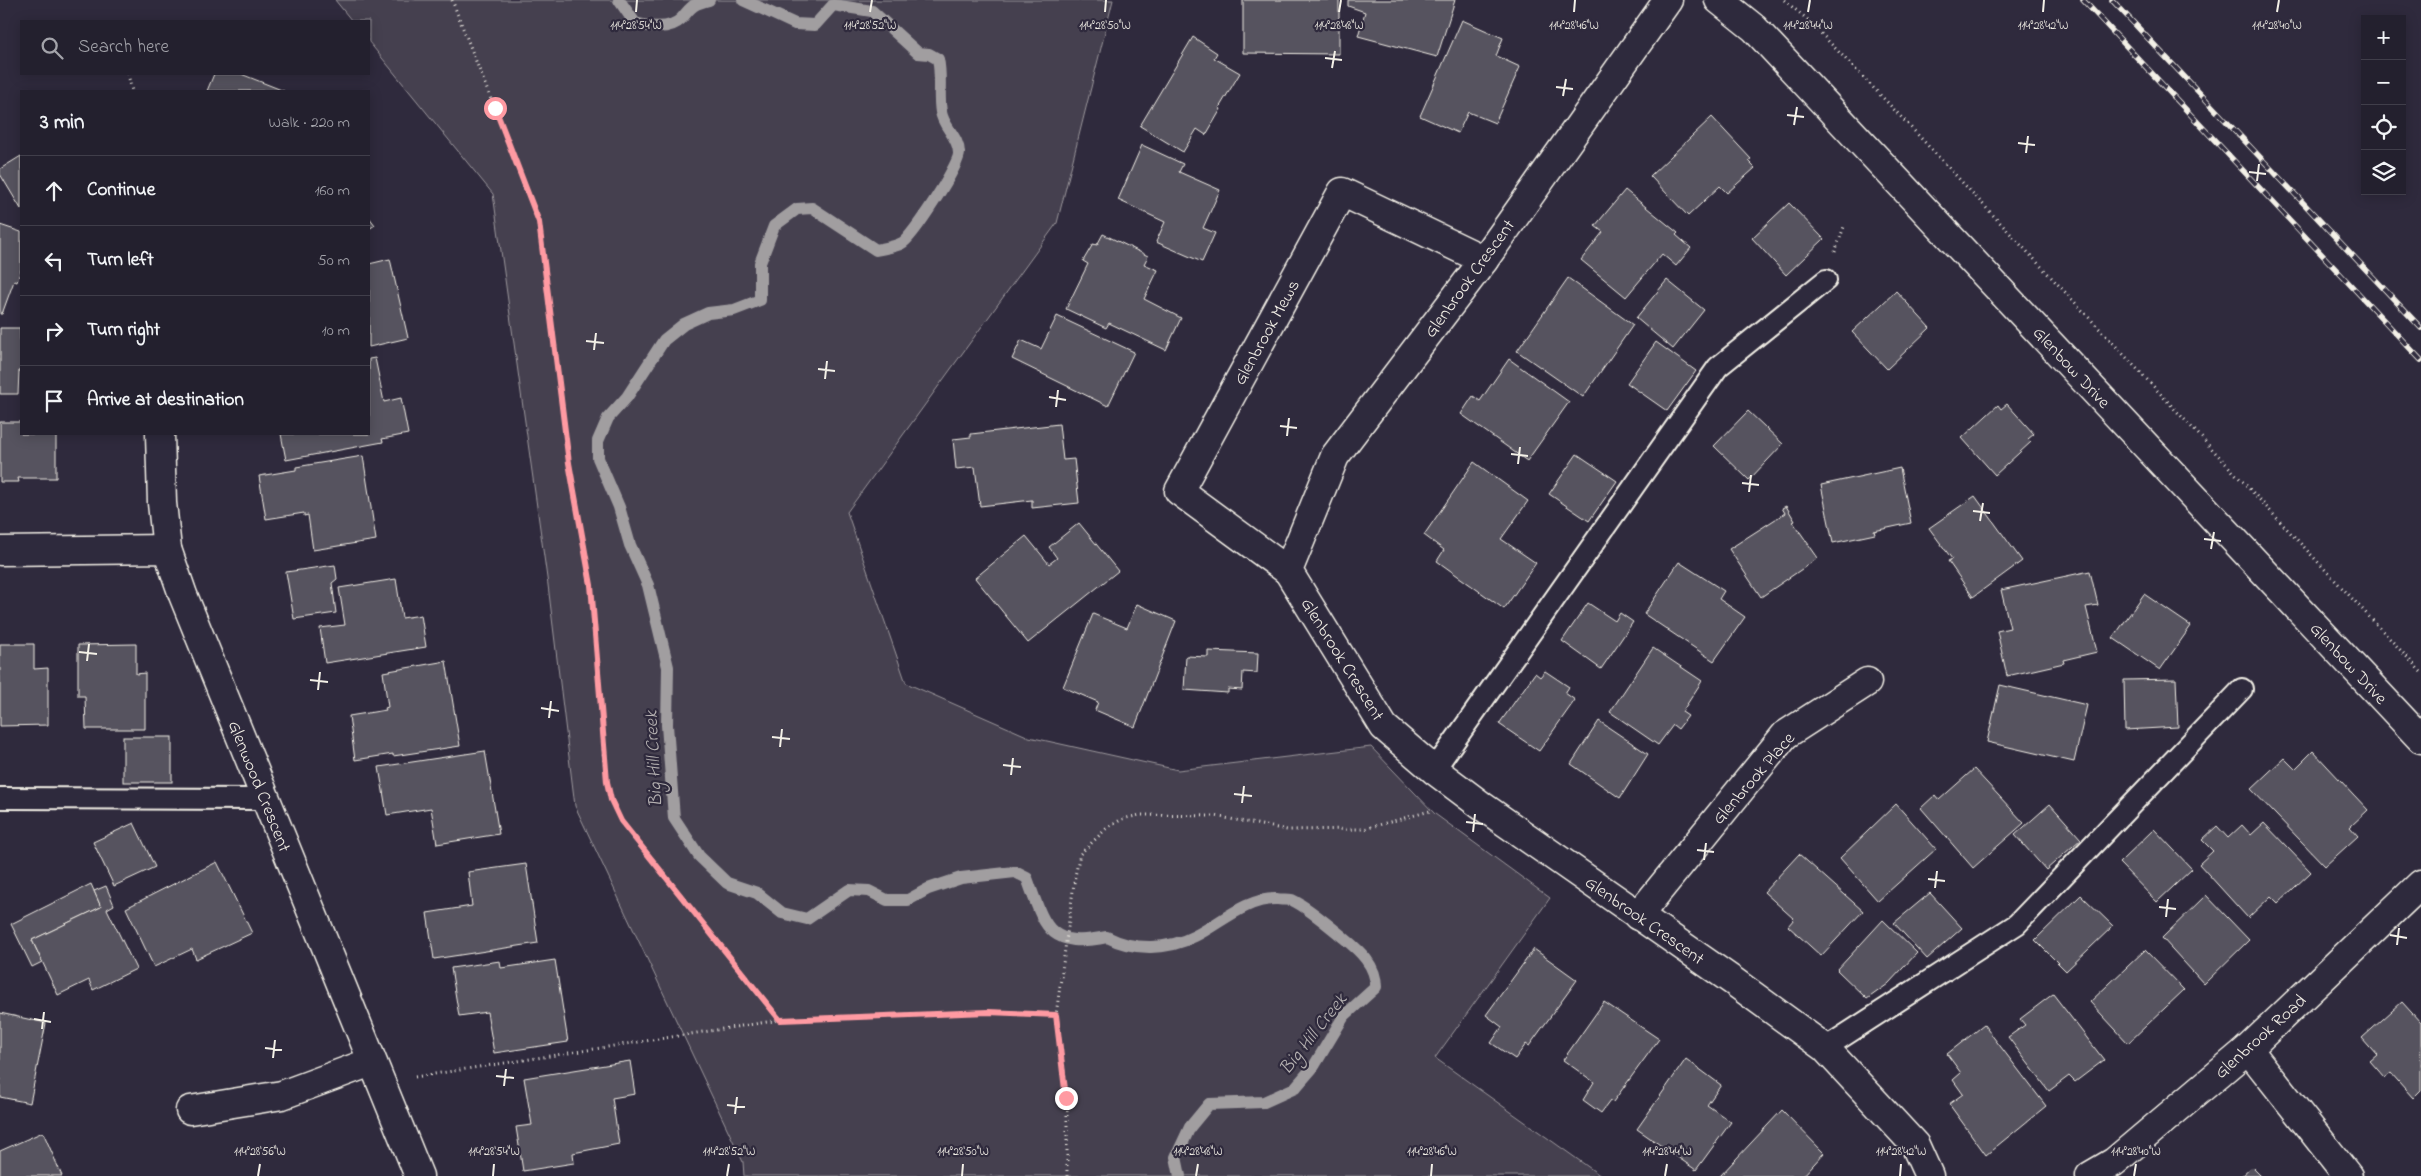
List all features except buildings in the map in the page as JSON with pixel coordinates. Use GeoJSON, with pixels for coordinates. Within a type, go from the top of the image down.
{"type":"FeatureCollection","features":[{"type":"Feature","properties":{"kind":"street","name":"Glenbrook Crescent"},"geometry":{"type":"LineString","coordinates":[[1668,0],[1484,260],[1335,456],[1288,570],[1384,727],[1434,770],[1825,1048],[1915,1145],[1929,1176]]}},
{"type":"Feature","properties":{"kind":"street","name":"Glenbow Drive"},"geometry":{"type":"LineString","coordinates":[[1719,0],[1754,28],[2421,740]]}},
{"type":"Feature","properties":{"kind":"street","name":"Glenbrook Mews"},"geometry":{"type":"LineString","coordinates":[[1288,570],[1179,491],[1342,192],[1484,260]]}},
{"type":"Feature","properties":{"kind":"street","name":"Glenwood Crescent"},"geometry":{"type":"LineString","coordinates":[[160,435],[162,503],[167,549],[183,595],[371,1062],[419,1176]]}},
{"type":"Feature","properties":{"kind":"street"},"geometry":{"type":"LineString","coordinates":[[0,551],[167,549]]}},
{"type":"Feature","properties":{"kind":"street","name":"Glenbrook Place"},"geometry":{"type":"LineString","coordinates":[[1638,916],[1785,735],[1868,682]]}},
{"type":"Feature","properties":{"kind":"street","name":"Glenbrook Road"},"geometry":{"type":"LineString","coordinates":[[2090,1176],[2114,1162],[2248,1049],[2421,884]]}},
{"type":"Feature","properties":{"kind":"street"},"geometry":{"type":"LineString","coordinates":[[2248,1049],[2348,1176]]}},
{"type":"Feature","properties":{"kind":"street"},"geometry":{"type":"LineString","coordinates":[[190,1110],[282,1095],[371,1062]]}},
{"type":"Feature","properties":{"kind":"lane"},"geometry":{"type":"LineString","coordinates":[[1434,770],[1718,367],[1826,280]]}},
{"type":"Feature","properties":{"kind":"lane"},"geometry":{"type":"LineString","coordinates":[[1825,1048],[2017,924],[2242,689]]}},
{"type":"Feature","properties":{"kind":"lane"},"geometry":{"type":"LineString","coordinates":[[0,798],[266,799]]}},
{"type":"Feature","properties":{"kind":"path"},"geometry":{"type":"LineString","coordinates":[[452,0],[539,222],[569,463],[591,585],[607,782],[611,800],[621,821],[634,840],[780,1020]]}},
{"type":"Feature","properties":{"kind":"path"},"geometry":{"type":"LineString","coordinates":[[1784,0],[1808,20],[1888,103],[2421,672]]}},
{"type":"Feature","properties":{"kind":"path"},"geometry":{"type":"LineString","coordinates":[[128,75],[132,90]]}},
{"type":"Feature","properties":{"kind":"path"},"geometry":{"type":"LineString","coordinates":[[1067,1176],[1066,1098],[1056,1015],[1075,876],[1080,854],[1106,829],[1122,819],[1140,815],[1215,816],[1287,830],[1364,829],[1435,810]]}},
{"type":"Feature","properties":{"kind":"path"},"geometry":{"type":"LineString","coordinates":[[414,1077],[780,1020],[988,1012],[1056,1015]]}},
{"type":"Feature","properties":{"kind":"shaded area"},"geometry":{"type":"Polygon","coordinates":[[[335,0],[1113,0],[1057,223],[847,512],[906,683],[1029,737],[1178,770],[1371,747],[1435,814],[1550,898],[1435,1058],[1601,1176],[744,1176],[743,1162],[575,806],[548,585],[493,194],[370,43],[370,20],[351,20],[335,0]]]}},
{"type":"Feature","properties":{"kind":"waterway","name":"Big Hill Creek"},"geometry":{"type":"LineString","coordinates":[[619,0],[635,23],[659,27],[676,23],[692,7],[709,0]]}},
{"type":"Feature","properties":{"kind":"waterway","name":"Big Hill Creek"},"geometry":{"type":"LineString","coordinates":[[743,0],[795,24],[815,25],[833,5],[872,11],[918,53],[929,54],[938,59],[942,117],[956,142],[959,153],[952,171],[935,200],[902,243],[876,250],[812,208],[797,209],[774,226],[760,263],[760,300],[734,310],[708,313],[684,324],[664,340],[627,397],[608,418],[598,441],[598,458],[619,507],[630,545],[648,585],[668,667],[667,725],[674,818],[699,856],[727,883],[757,893],[782,913],[807,919],[849,890],[869,891],[887,900],[908,900],[928,889],[961,878],[1015,872],[1027,878],[1039,910],[1052,930],[1061,937],[1072,940],[1107,937],[1117,942],[1140,947],[1174,944],[1205,931],[1244,907],[1266,900],[1292,900],[1311,912],[1361,953],[1370,965],[1376,987],[1344,1016],[1314,1066],[1295,1088],[1264,1102],[1209,1104],[1190,1127],[1176,1157],[1180,1176]]}},
{"type":"Feature","properties":{"kind":"railway"},"geometry":{"type":"LineString","coordinates":[[2083,0],[2421,360]]}},
{"type":"Feature","properties":{"kind":"railway"},"geometry":{"type":"LineString","coordinates":[[2112,0],[2421,328]]}},
{"type":"Feature","properties":{"kind":"route"},"geometry":{"type":"LineString","coordinates":[[495,108],[539,222],[569,463],[591,585],[607,782],[611,800],[621,821],[634,840],[780,1020],[988,1012],[1056,1015],[1066,1098]]}}]}
